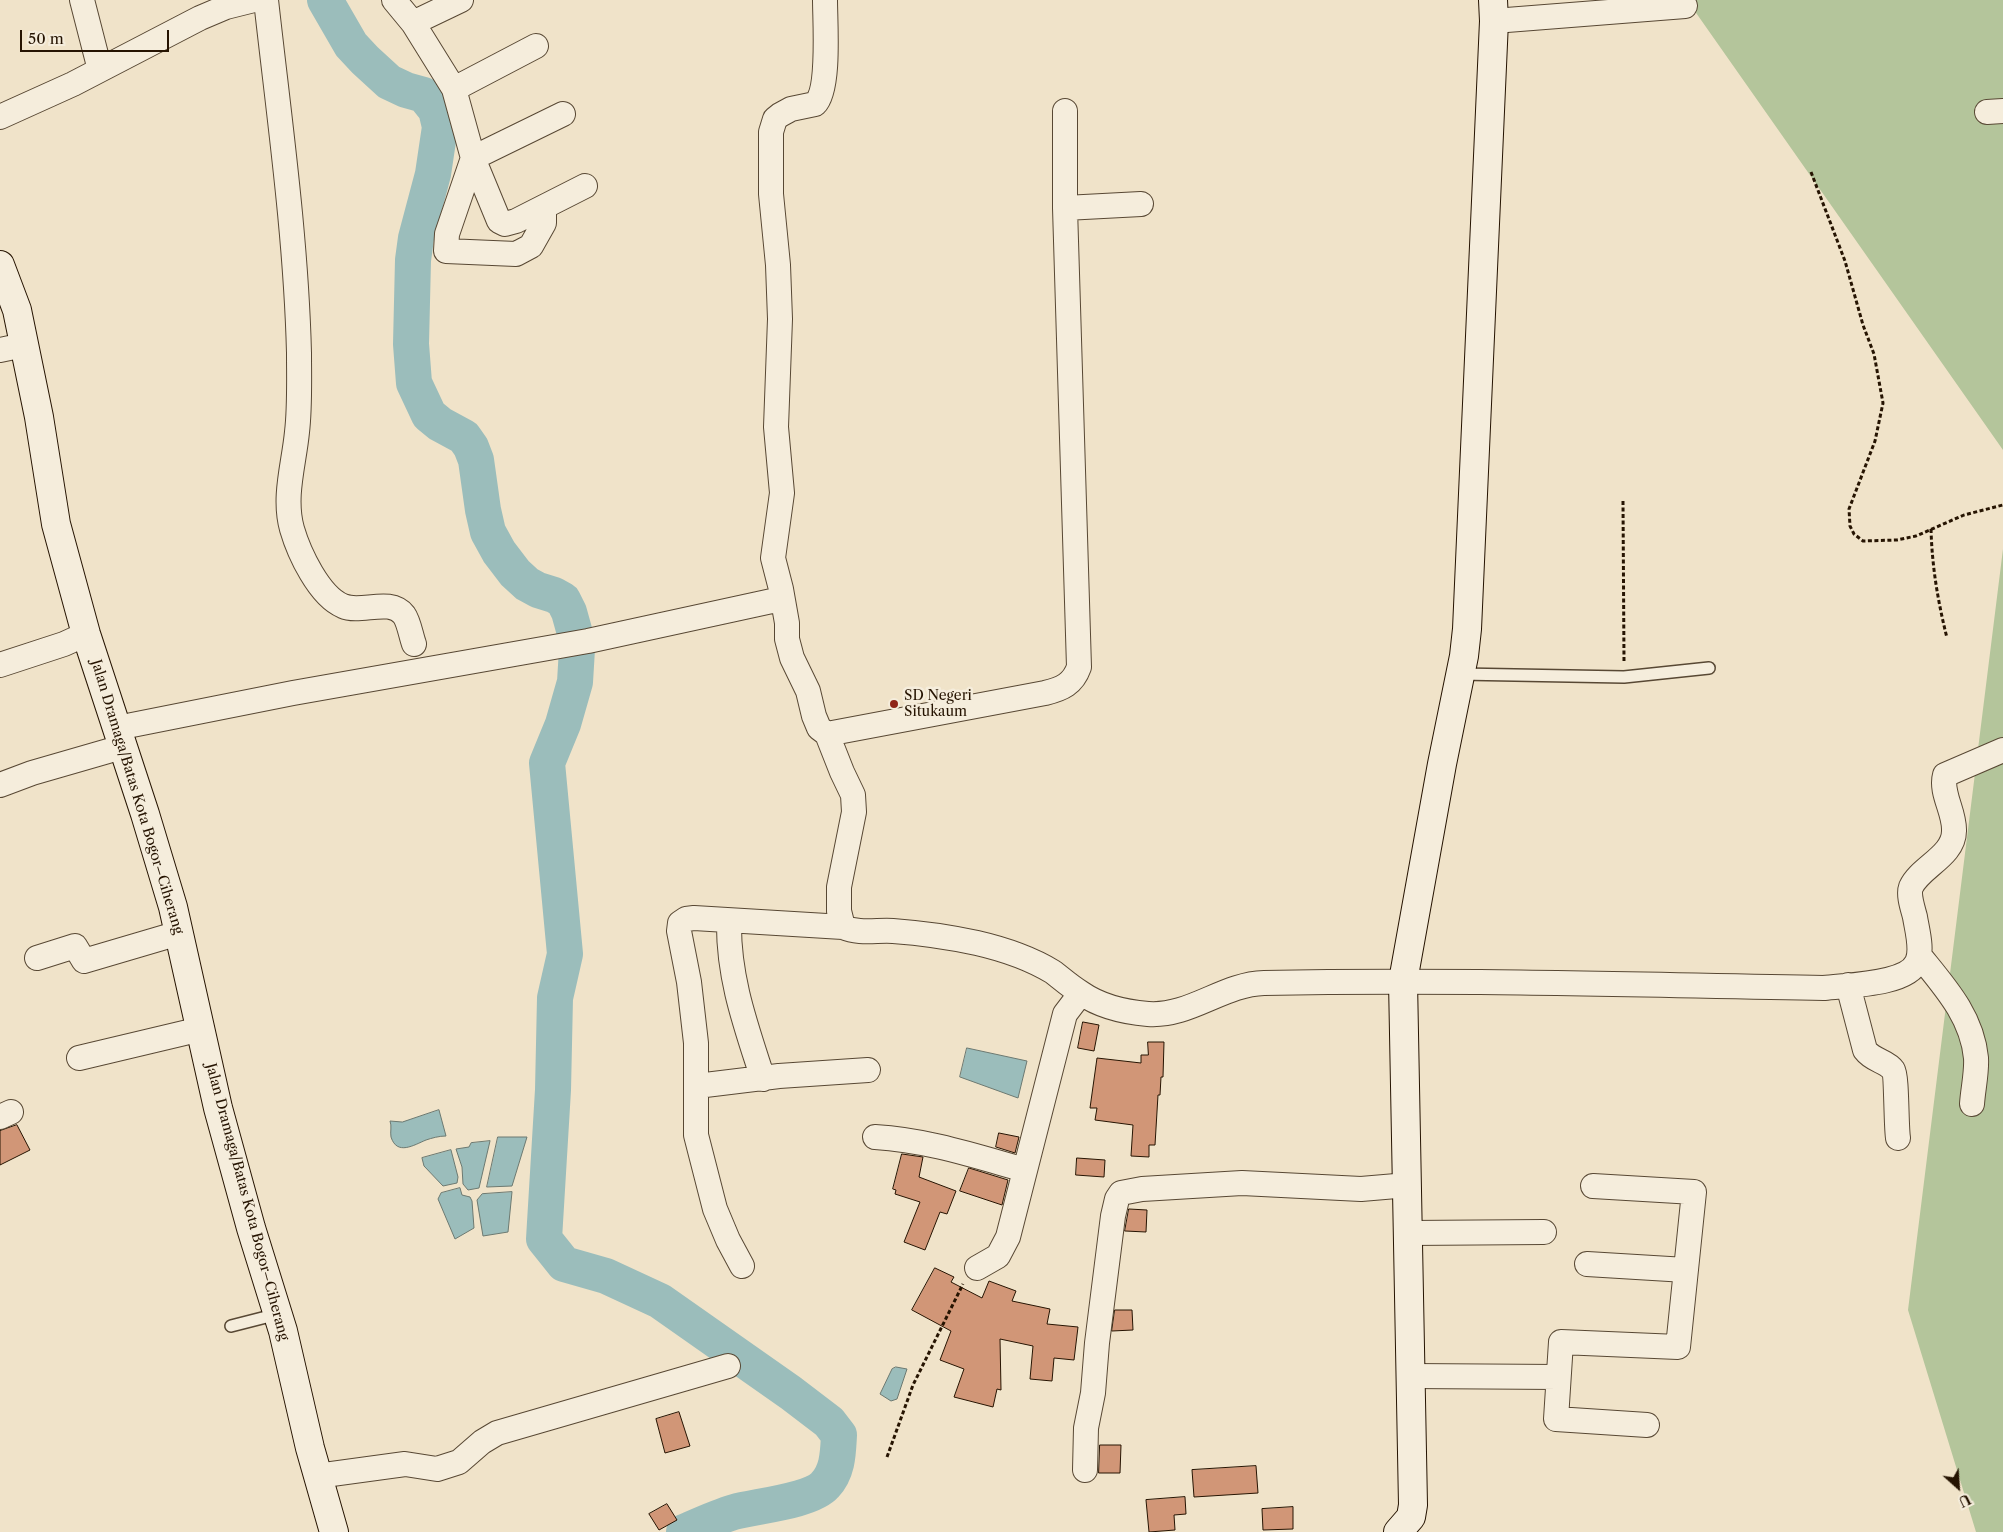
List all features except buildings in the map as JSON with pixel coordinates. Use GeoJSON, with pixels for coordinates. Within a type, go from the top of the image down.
{"type":"FeatureCollection","features":[{"type":"Feature","properties":{"kind":"street"},"geometry":{"type":"LineString","coordinates":[[82,0],[100,70]]}},
{"type":"Feature","properties":{"kind":"street"},"geometry":{"type":"LineString","coordinates":[[0,117],[100,70],[225,4],[254,0]]}},
{"type":"Feature","properties":{"kind":"street"},"geometry":{"type":"LineString","coordinates":[[266,0],[289,205],[298,353],[297,431],[288,501],[292,528],[307,566],[323,591],[343,606],[362,609],[390,606],[404,615],[414,644]]}},
{"type":"Feature","properties":{"kind":"street"},"geometry":{"type":"LineString","coordinates":[[394,0],[413,23],[454,89],[473,158],[497,218],[505,224],[516,254]]}},
{"type":"Feature","properties":{"kind":"street"},"geometry":{"type":"LineString","coordinates":[[413,23],[461,0]]}},
{"type":"Feature","properties":{"kind":"street"},"geometry":{"type":"LineString","coordinates":[[825,0],[824,73],[821,95],[815,104],[792,109],[780,115],[775,119],[771,132],[772,194],[780,319],[776,427],[782,493],[773,558],[781,588],[787,623],[787,640],[792,658],[808,691],[819,728],[828,734],[855,803],[839,887],[838,911],[843,927]]}},
{"type":"Feature","properties":{"kind":"street"},"geometry":{"type":"LineString","coordinates":[[1398,1532],[1411,1517],[1413,1506],[1410,1233],[1403,981],[1464,656],[1467,629],[1494,10],[1686,6]]}},
{"type":"Feature","properties":{"kind":"street"},"geometry":{"type":"LineString","coordinates":[[454,89],[536,46]]}},
{"type":"Feature","properties":{"kind":"street"},"geometry":{"type":"LineString","coordinates":[[828,734],[1045,694],[1059,690],[1076,677],[1079,666],[1065,208],[1065,111]]}},
{"type":"Feature","properties":{"kind":"street"},"geometry":{"type":"LineString","coordinates":[[544,206],[544,223],[531,246],[516,254],[446,250],[447,234],[473,158],[564,114]]}},
{"type":"Feature","properties":{"kind":"street"},"geometry":{"type":"LineString","coordinates":[[505,224],[516,221],[585,186]]}},
{"type":"Feature","properties":{"kind":"street"},"geometry":{"type":"LineString","coordinates":[[1065,208],[1141,204]]}},
{"type":"Feature","properties":{"kind":"street","name":"Jalan Dramaga/Batas Kota Bogor–Ciherang"},"geometry":{"type":"LineString","coordinates":[[0,264],[17,310],[12,348],[39,417],[56,524],[86,634],[151,832],[179,933],[218,1108],[251,1228],[278,1314],[317,1476],[334,1532]]}},
{"type":"Feature","properties":{"kind":"street"},"geometry":{"type":"LineString","coordinates":[[0,785],[120,738],[293,693],[588,641],[782,598]]}},
{"type":"Feature","properties":{"kind":"street"},"geometry":{"type":"LineString","coordinates":[[0,665],[64,644],[86,634]]}},
{"type":"Feature","properties":{"kind":"street"},"geometry":{"type":"LineString","coordinates":[[742,1266],[728,1240],[715,1209],[699,1148],[695,1123],[697,1086],[694,1019],[689,982],[680,940],[680,923],[686,920],[694,918],[843,927],[857,931],[925,934],[999,949],[1045,968],[1081,993],[1105,1006],[1150,1014],[1185,1010],[1222,994],[1259,984],[1403,981],[1824,988],[1848,985],[1901,977],[1917,964],[1919,955],[1917,929],[1910,890],[1915,880],[1925,872],[1952,841],[1954,831],[1950,804],[1943,782],[1945,775],[2003,750]]}},
{"type":"Feature","properties":{"kind":"street"},"geometry":{"type":"LineString","coordinates":[[729,921],[729,945],[738,1002],[763,1079]]}},
{"type":"Feature","properties":{"kind":"street"},"geometry":{"type":"LineString","coordinates":[[37,958],[75,946],[84,961],[179,933]]}},
{"type":"Feature","properties":{"kind":"street"},"geometry":{"type":"LineString","coordinates":[[1919,955],[1953,998],[1968,1023],[1976,1058],[1972,1104]]}},
{"type":"Feature","properties":{"kind":"street"},"geometry":{"type":"LineString","coordinates":[[1848,985],[1865,1050],[1870,1057],[1893,1070],[1896,1078],[1895,1119],[1898,1138]]}},
{"type":"Feature","properties":{"kind":"street"},"geometry":{"type":"LineString","coordinates":[[977,1268],[998,1256],[1008,1237],[1065,1014],[1081,993]]}},
{"type":"Feature","properties":{"kind":"street"},"geometry":{"type":"LineString","coordinates":[[79,1058],[201,1029]]}},
{"type":"Feature","properties":{"kind":"street"},"geometry":{"type":"LineString","coordinates":[[697,1086],[779,1076],[868,1070]]}},
{"type":"Feature","properties":{"kind":"street"},"geometry":{"type":"LineString","coordinates":[[875,1137],[903,1139],[945,1148],[1025,1170]]}},
{"type":"Feature","properties":{"kind":"street"},"geometry":{"type":"LineString","coordinates":[[1086,1470],[1086,1428],[1093,1393],[1097,1343],[1114,1216],[1117,1199],[1121,1193],[1142,1189],[1242,1183],[1361,1189],[1408,1185]]}},
{"type":"Feature","properties":{"kind":"street"},"geometry":{"type":"LineString","coordinates":[[1593,1186],[1694,1192],[1678,1347],[1561,1342],[1556,1419],[1647,1425]]}},
{"type":"Feature","properties":{"kind":"street"},"geometry":{"type":"LineString","coordinates":[[1410,1233],[1544,1232]]}},
{"type":"Feature","properties":{"kind":"street"},"geometry":{"type":"LineString","coordinates":[[1587,1264],[1686,1270]]}},
{"type":"Feature","properties":{"kind":"street"},"geometry":{"type":"LineString","coordinates":[[317,1476],[405,1464],[437,1468],[459,1462],[482,1442],[497,1433],[728,1366]]}},
{"type":"Feature","properties":{"kind":"street"},"geometry":{"type":"LineString","coordinates":[[1411,1376],[1558,1377]]}},
{"type":"Feature","properties":{"kind":"lane"},"geometry":{"type":"LineString","coordinates":[[1460,674],[1624,677],[1709,668]]}},
{"type":"Feature","properties":{"kind":"lane"},"geometry":{"type":"LineString","coordinates":[[231,1326],[278,1314]]}},
{"type":"Feature","properties":{"kind":"path"},"geometry":{"type":"LineString","coordinates":[[1811,172],[1845,261],[1863,325],[1874,354],[1883,404],[1875,441],[1849,509],[1850,526],[1854,534],[1863,541],[1897,540],[1916,536],[1964,515],[2003,505]]}},
{"type":"Feature","properties":{"kind":"path"},"geometry":{"type":"LineString","coordinates":[[1623,501],[1624,677]]}},
{"type":"Feature","properties":{"kind":"path"},"geometry":{"type":"LineString","coordinates":[[1931,529],[1932,556],[1938,600],[1947,638]]}},
{"type":"Feature","properties":{"kind":"path"},"geometry":{"type":"LineString","coordinates":[[886,1457],[918,1374],[967,1277],[977,1268]]}},
{"type":"Feature","properties":{"kind":"green space"},"geometry":{"type":"Polygon","coordinates":[[[1687,0],[2003,0],[2003,450],[1687,0]]]}},
{"type":"Feature","properties":{"kind":"green space"},"geometry":{"type":"Polygon","coordinates":[[[2003,549],[2003,1532],[1976,1532],[1908,1310],[2003,549]]]}},
{"type":"Feature","properties":{"kind":"water"},"geometry":{"type":"Polygon","coordinates":[[[967,1048],[1027,1061],[1018,1098],[960,1077],[967,1048]]]}},
{"type":"Feature","properties":{"kind":"water"},"geometry":{"type":"Polygon","coordinates":[[[439,1110],[446,1136],[406,1148],[397,1146],[394,1143],[391,1137],[390,1121],[402,1122],[439,1110]]]}},
{"type":"Feature","properties":{"kind":"water"},"geometry":{"type":"Polygon","coordinates":[[[498,1137],[527,1137],[512,1186],[487,1187],[498,1137]]]}},
{"type":"Feature","properties":{"kind":"water"},"geometry":{"type":"Polygon","coordinates":[[[490,1141],[479,1188],[468,1190],[463,1184],[462,1167],[456,1149],[469,1147],[471,1143],[490,1141]]]}},
{"type":"Feature","properties":{"kind":"water"},"geometry":{"type":"Polygon","coordinates":[[[451,1150],[458,1177],[457,1183],[443,1186],[424,1166],[422,1158],[451,1150]]]}},
{"type":"Feature","properties":{"kind":"water"},"geometry":{"type":"Polygon","coordinates":[[[460,1188],[462,1195],[470,1197],[472,1201],[474,1228],[455,1239],[438,1199],[441,1193],[460,1188]]]}},
{"type":"Feature","properties":{"kind":"water"},"geometry":{"type":"Polygon","coordinates":[[[512,1192],[508,1232],[483,1236],[477,1200],[482,1194],[512,1192]]]}},
{"type":"Feature","properties":{"kind":"water"},"geometry":{"type":"Polygon","coordinates":[[[896,1367],[907,1369],[897,1399],[891,1401],[880,1394],[892,1369],[896,1367]]]}},
{"type":"Feature","properties":{"kind":"waterway"},"geometry":{"type":"LineString","coordinates":[[325,0],[351,45],[365,60],[389,82],[406,90],[424,95],[436,110],[440,127],[433,174],[416,238],[413,260],[411,344],[414,383],[429,415],[440,424],[464,437],[471,447],[476,460],[488,532],[499,552],[515,573],[527,584],[563,600],[569,612],[574,630],[577,649],[575,682],[563,724],[547,763],[565,954],[555,998],[553,1090],[544,1239],[564,1264],[606,1276],[660,1301],[791,1393],[829,1422],[839,1435],[838,1455],[833,1474],[818,1491],[796,1499],[734,1512],[684,1532]]}},
{"type":"Feature","properties":{"kind":"place","name":"SD Negeri Situkaum"},"geometry":{"type":"Point","coordinates":[894,704]}}]}
